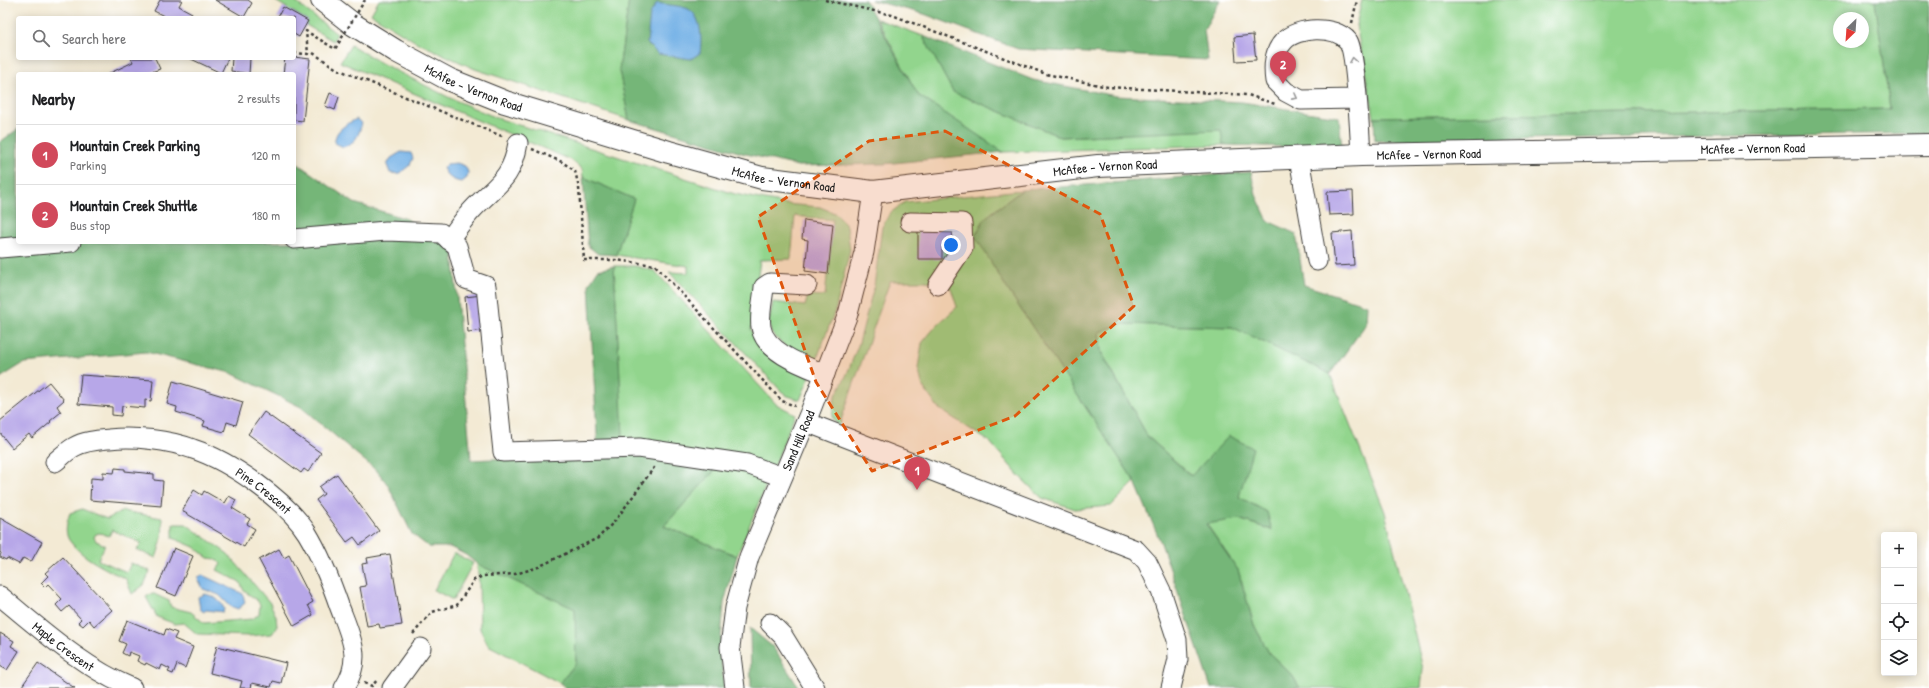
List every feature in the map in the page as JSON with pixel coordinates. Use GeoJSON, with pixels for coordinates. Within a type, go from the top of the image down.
{"type":"FeatureCollection","features":[{"type":"Feature","properties":{"kind":"main road","name":"McAfee - Vernon Road"},"geometry":{"type":"LineString","coordinates":[[322,0],[354,25],[396,51],[450,80],[506,102],[669,152],[762,178],[873,192],[1098,166],[1361,156],[1929,144]]}},
{"type":"Feature","properties":{"kind":"street"},"geometry":{"type":"LineString","coordinates":[[1356,99],[1301,100],[1286,92],[1275,81],[1273,66],[1276,53],[1283,41],[1294,33],[1316,29],[1334,32],[1348,41],[1353,58],[1361,156]]}},
{"type":"Feature","properties":{"kind":"street"},"geometry":{"type":"LineString","coordinates":[[449,240],[473,209],[504,181],[516,160],[518,143]]}},
{"type":"Feature","properties":{"kind":"street"},"geometry":{"type":"LineString","coordinates":[[1299,158],[1317,261]]}},
{"type":"Feature","properties":{"kind":"street","name":"Sand Hill Road"},"geometry":{"type":"LineString","coordinates":[[735,688],[730,647],[735,608],[749,557],[808,417],[850,306],[864,252],[873,192]]}},
{"type":"Feature","properties":{"kind":"street"},"geometry":{"type":"LineString","coordinates":[[910,222],[962,223],[963,248],[938,285]]}},
{"type":"Feature","properties":{"kind":"street"},"geometry":{"type":"LineString","coordinates":[[296,239],[386,231],[441,233],[457,246],[466,279],[486,286],[503,452],[639,448],[746,464],[782,477]]}},
{"type":"Feature","properties":{"kind":"street"},"geometry":{"type":"LineString","coordinates":[[0,248],[47,244]]}},
{"type":"Feature","properties":{"kind":"street"},"geometry":{"type":"LineString","coordinates":[[807,286],[770,283],[764,287],[761,327],[764,339],[782,354],[825,374]]}},
{"type":"Feature","properties":{"kind":"street"},"geometry":{"type":"LineString","coordinates":[[808,417],[1136,550],[1147,562],[1161,590],[1177,640],[1178,659],[1171,688]]}},
{"type":"Feature","properties":{"kind":"street","name":"Pine Crescent"},"geometry":{"type":"LineString","coordinates":[[55,462],[75,447],[95,440],[122,438],[150,440],[193,448],[259,485],[282,504],[306,532],[324,566],[354,651],[354,666],[346,687]]}},
{"type":"Feature","properties":{"kind":"street","name":"Maple Crescent"},"geometry":{"type":"LineString","coordinates":[[0,596],[84,663],[109,678],[132,688]]}},
{"type":"Feature","properties":{"kind":"street"},"geometry":{"type":"LineString","coordinates":[[770,623],[783,636],[815,688]]}},
{"type":"Feature","properties":{"kind":"street"},"geometry":{"type":"LineString","coordinates":[[392,688],[421,648]]}},
{"type":"Feature","properties":{"kind":"path"},"geometry":{"type":"LineString","coordinates":[[296,53],[308,54],[306,31],[335,49],[365,0]]}},
{"type":"Feature","properties":{"kind":"path"},"geometry":{"type":"LineString","coordinates":[[826,0],[892,15],[1046,74],[1108,87],[1248,95],[1275,104],[1294,106],[1301,100]]}},
{"type":"Feature","properties":{"kind":"path"},"geometry":{"type":"LineString","coordinates":[[1348,41],[1357,0]]}},
{"type":"Feature","properties":{"kind":"path"},"geometry":{"type":"LineString","coordinates":[[313,53],[337,69],[518,143],[562,162],[575,171],[579,188],[584,260],[615,260],[655,265],[782,401],[808,417]]}},
{"type":"Feature","properties":{"kind":"path"},"geometry":{"type":"LineString","coordinates":[[474,580],[483,576],[515,574],[536,568],[598,538],[615,521],[652,472],[664,452]]}},
{"type":"Feature","properties":{"kind":"highlighted area"},"geometry":{"type":"Polygon","coordinates":[[[945,131],[1100,214],[1134,306],[1015,416],[872,471],[816,382],[758,217],[869,141],[945,131]]]}},
{"type":"Feature","properties":{"kind":"green space"},"geometry":{"type":"Polygon","coordinates":[[[274,0],[293,0],[337,34],[333,41],[306,25],[308,21],[274,0]]]}},
{"type":"Feature","properties":{"kind":"green space"},"geometry":{"type":"Polygon","coordinates":[[[379,0],[629,0],[619,70],[629,120],[475,69],[416,42],[371,14],[379,0]]]}},
{"type":"Feature","properties":{"kind":"green space"},"geometry":{"type":"Polygon","coordinates":[[[629,0],[865,0],[918,95],[1003,152],[884,164],[798,166],[742,153],[629,120],[619,70],[629,0]]]}},
{"type":"Feature","properties":{"kind":"green space"},"geometry":{"type":"Polygon","coordinates":[[[871,0],[1220,0],[1204,30],[1208,60],[1018,49],[924,14],[871,0]]]}},
{"type":"Feature","properties":{"kind":"green space"},"geometry":{"type":"Polygon","coordinates":[[[1362,0],[1875,0],[1890,109],[1374,117],[1356,25],[1362,0]]]}},
{"type":"Feature","properties":{"kind":"green space"},"geometry":{"type":"Polygon","coordinates":[[[1875,0],[1929,0],[1929,133],[1375,141],[1374,117],[1890,109],[1875,0]]]}},
{"type":"Feature","properties":{"kind":"green space"},"geometry":{"type":"Polygon","coordinates":[[[877,19],[923,36],[953,92],[1061,137],[1222,129],[1223,145],[1003,152],[918,95],[877,19]]]}},
{"type":"Feature","properties":{"kind":"green space"},"geometry":{"type":"Polygon","coordinates":[[[923,36],[1033,80],[1116,96],[1242,102],[1339,117],[1342,148],[1223,145],[1221,130],[1061,137],[953,92],[923,36]]]}},
{"type":"Feature","properties":{"kind":"green space"},"geometry":{"type":"Polygon","coordinates":[[[351,45],[383,64],[450,98],[497,118],[735,194],[785,204],[820,207],[837,214],[847,227],[850,250],[836,308],[816,361],[793,353],[771,333],[769,321],[773,302],[805,306],[808,295],[825,296],[833,220],[795,216],[791,259],[760,260],[751,330],[766,352],[810,376],[800,400],[785,395],[669,272],[688,273],[688,266],[616,255],[634,199],[583,177],[582,169],[571,160],[340,62],[351,45]]]}},
{"type":"Feature","properties":{"kind":"green space"},"geometry":{"type":"Polygon","coordinates":[[[16,130],[16,244],[296,244],[296,163],[354,203],[407,219],[453,251],[471,460],[598,454],[589,284],[598,270],[614,266],[624,453],[718,467],[664,526],[737,556],[724,603],[720,649],[724,688],[566,688],[560,683],[576,663],[575,609],[477,564],[466,555],[450,547],[429,547],[412,534],[388,485],[378,472],[301,407],[231,373],[146,352],[24,363],[0,378],[0,142],[16,130]]]}},
{"type":"Feature","properties":{"kind":"green space"},"geometry":{"type":"Polygon","coordinates":[[[1251,172],[1256,195],[1268,221],[1296,234],[1304,285],[1367,305],[1366,324],[1330,374],[1232,327],[1121,324],[1099,332],[1101,352],[1148,437],[1191,476],[1229,436],[1253,448],[1239,497],[1267,512],[1272,530],[1239,519],[1206,524],[1238,570],[1254,625],[1269,653],[1292,675],[1300,688],[1211,688],[1161,543],[1135,482],[1008,290],[975,236],[985,218],[1022,190],[1251,172]]]}},
{"type":"Feature","properties":{"kind":"green space"},"geometry":{"type":"Polygon","coordinates":[[[583,177],[634,199],[616,255],[598,254],[588,246],[583,177]]]}},
{"type":"Feature","properties":{"kind":"green space"},"geometry":{"type":"Polygon","coordinates":[[[1022,190],[985,218],[976,236],[1008,290],[1135,482],[1111,506],[1075,509],[1042,498],[1019,476],[990,442],[938,408],[923,387],[918,368],[922,343],[936,326],[957,307],[951,288],[926,281],[890,281],[839,426],[832,418],[835,397],[847,374],[859,343],[874,286],[882,227],[890,213],[905,202],[1022,190]]]}},
{"type":"Feature","properties":{"kind":"green space"},"geometry":{"type":"Polygon","coordinates":[[[614,266],[635,266],[655,271],[776,404],[795,414],[774,467],[623,444],[614,266]]]}},
{"type":"Feature","properties":{"kind":"green space"},"geometry":{"type":"Polygon","coordinates":[[[1121,324],[1232,327],[1330,374],[1385,512],[1423,669],[1421,688],[1300,688],[1292,675],[1269,653],[1254,625],[1238,570],[1206,523],[1238,519],[1271,530],[1267,512],[1239,497],[1229,437],[1192,476],[1148,437],[1101,351],[1099,332],[1121,324]]]}},
{"type":"Feature","properties":{"kind":"green space"},"geometry":{"type":"Polygon","coordinates":[[[718,467],[746,471],[768,480],[737,556],[664,526],[718,467]]]}},
{"type":"Feature","properties":{"kind":"green space"},"geometry":{"type":"Polygon","coordinates":[[[82,509],[107,519],[123,511],[162,518],[162,538],[156,558],[137,550],[141,543],[112,530],[109,536],[100,533],[96,534],[94,537],[96,541],[105,545],[98,560],[127,572],[131,563],[150,571],[144,585],[132,594],[126,579],[88,558],[74,546],[67,537],[66,530],[70,513],[82,509]]]}},
{"type":"Feature","properties":{"kind":"green space"},"geometry":{"type":"Polygon","coordinates":[[[173,524],[186,524],[228,554],[270,603],[276,616],[277,627],[272,634],[248,636],[197,634],[184,623],[175,624],[157,617],[146,597],[152,593],[169,601],[171,607],[191,612],[204,623],[252,619],[259,614],[260,605],[257,600],[244,591],[240,582],[217,570],[221,564],[216,559],[208,558],[194,547],[173,538],[173,524]]]}},
{"type":"Feature","properties":{"kind":"green space"},"geometry":{"type":"Polygon","coordinates":[[[454,553],[473,563],[453,600],[434,590],[454,553]]]}},
{"type":"Feature","properties":{"kind":"green space"},"geometry":{"type":"Polygon","coordinates":[[[477,564],[576,609],[576,663],[560,683],[488,645],[480,629],[477,564]]]}},
{"type":"Feature","properties":{"kind":"green space"},"geometry":{"type":"Polygon","coordinates":[[[750,628],[773,647],[799,688],[751,688],[750,628]]]}},
{"type":"Feature","properties":{"kind":"water"},"geometry":{"type":"Polygon","coordinates":[[[657,3],[679,6],[691,11],[698,21],[700,28],[700,53],[691,59],[658,54],[647,43],[650,14],[657,3]]]}},
{"type":"Feature","properties":{"kind":"water"},"geometry":{"type":"Polygon","coordinates":[[[356,119],[362,123],[358,135],[354,141],[343,147],[335,143],[336,135],[339,131],[356,119]]]}},
{"type":"Feature","properties":{"kind":"water"},"geometry":{"type":"Polygon","coordinates":[[[401,152],[411,153],[413,158],[410,165],[399,174],[390,173],[387,165],[391,158],[401,152]]]}},
{"type":"Feature","properties":{"kind":"water"},"geometry":{"type":"Polygon","coordinates":[[[457,163],[465,166],[468,172],[467,178],[462,182],[451,178],[446,174],[443,168],[447,164],[457,163]]]}},
{"type":"Feature","properties":{"kind":"water"},"geometry":{"type":"Polygon","coordinates":[[[202,575],[243,594],[245,603],[238,609],[230,606],[219,595],[203,589],[200,582],[198,582],[199,577],[202,575]]]}},
{"type":"Feature","properties":{"kind":"water"},"geometry":{"type":"Polygon","coordinates":[[[205,594],[214,597],[219,601],[223,606],[223,612],[206,610],[204,612],[200,609],[198,597],[205,594]]]}},
{"type":"Feature","properties":{"kind":"building"},"geometry":{"type":"Polygon","coordinates":[[[160,0],[182,0],[179,6],[192,13],[190,16],[164,16],[154,11],[160,0]]]}},
{"type":"Feature","properties":{"kind":"building"},"geometry":{"type":"Polygon","coordinates":[[[215,0],[248,0],[252,3],[245,16],[215,0]]]}},
{"type":"Feature","properties":{"kind":"building"},"geometry":{"type":"Polygon","coordinates":[[[283,7],[308,21],[299,37],[296,35],[296,16],[278,16],[283,7]]]}},
{"type":"Feature","properties":{"kind":"building"},"geometry":{"type":"Polygon","coordinates":[[[1253,35],[1256,60],[1236,61],[1234,37],[1253,35]]]}},
{"type":"Feature","properties":{"kind":"building"},"geometry":{"type":"Polygon","coordinates":[[[296,57],[310,59],[303,121],[296,120],[296,72],[283,72],[285,60],[296,60],[296,57]]]}},
{"type":"Feature","properties":{"kind":"building"},"geometry":{"type":"Polygon","coordinates":[[[132,60],[156,60],[160,69],[152,72],[112,72],[133,62],[132,60]]]}},
{"type":"Feature","properties":{"kind":"building"},"geometry":{"type":"Polygon","coordinates":[[[193,60],[227,60],[221,72],[193,60]]]}},
{"type":"Feature","properties":{"kind":"building"},"geometry":{"type":"Polygon","coordinates":[[[232,60],[250,60],[249,72],[231,71],[232,60]]]}},
{"type":"Feature","properties":{"kind":"building"},"geometry":{"type":"Polygon","coordinates":[[[330,93],[339,97],[335,110],[325,106],[330,93]]]}},
{"type":"Feature","properties":{"kind":"building"},"geometry":{"type":"Polygon","coordinates":[[[1353,191],[1354,214],[1329,215],[1327,192],[1353,191]]]}},
{"type":"Feature","properties":{"kind":"building"},"geometry":{"type":"Polygon","coordinates":[[[804,220],[833,224],[828,274],[805,271],[808,240],[802,239],[804,220]]]}},
{"type":"Feature","properties":{"kind":"building"},"geometry":{"type":"Polygon","coordinates":[[[958,227],[958,245],[942,245],[942,259],[918,259],[918,228],[958,227]]]}},
{"type":"Feature","properties":{"kind":"building"},"geometry":{"type":"Polygon","coordinates":[[[1352,231],[1354,265],[1335,266],[1332,233],[1352,231]]]}},
{"type":"Feature","properties":{"kind":"building"},"geometry":{"type":"Polygon","coordinates":[[[482,295],[485,330],[468,332],[465,297],[482,295]]]}},
{"type":"Feature","properties":{"kind":"building"},"geometry":{"type":"Polygon","coordinates":[[[81,375],[153,380],[151,401],[145,400],[145,408],[122,406],[121,416],[112,415],[112,407],[78,404],[81,375]]]}},
{"type":"Feature","properties":{"kind":"building"},"geometry":{"type":"Polygon","coordinates":[[[173,381],[243,402],[236,425],[227,422],[224,432],[203,426],[205,421],[176,412],[177,407],[167,404],[173,381]]]}},
{"type":"Feature","properties":{"kind":"building"},"geometry":{"type":"Polygon","coordinates":[[[49,382],[64,400],[57,406],[61,412],[32,438],[29,434],[12,448],[0,433],[0,421],[49,382]]]}},
{"type":"Feature","properties":{"kind":"building"},"geometry":{"type":"Polygon","coordinates":[[[264,412],[321,453],[308,472],[304,469],[301,473],[248,434],[264,412]]]}},
{"type":"Feature","properties":{"kind":"building"},"geometry":{"type":"Polygon","coordinates":[[[115,468],[125,469],[125,471],[154,474],[154,480],[163,481],[161,506],[90,500],[91,478],[103,479],[103,472],[114,473],[115,468]]]}},
{"type":"Feature","properties":{"kind":"building"},"geometry":{"type":"Polygon","coordinates":[[[337,474],[379,531],[360,545],[354,537],[347,542],[316,500],[324,494],[319,487],[337,474]]]}},
{"type":"Feature","properties":{"kind":"building"},"geometry":{"type":"Polygon","coordinates":[[[194,490],[202,495],[204,491],[225,503],[229,496],[236,500],[232,508],[250,519],[247,524],[255,529],[244,547],[182,511],[194,490]]]}},
{"type":"Feature","properties":{"kind":"building"},"geometry":{"type":"Polygon","coordinates":[[[0,518],[42,542],[31,562],[23,558],[19,564],[7,558],[6,560],[0,557],[0,518]]]}},
{"type":"Feature","properties":{"kind":"building"},"geometry":{"type":"Polygon","coordinates":[[[174,548],[193,556],[176,596],[157,588],[174,548]]]}},
{"type":"Feature","properties":{"kind":"building"},"geometry":{"type":"Polygon","coordinates":[[[279,549],[284,558],[289,555],[313,602],[308,605],[313,615],[294,626],[259,560],[279,549]]]}},
{"type":"Feature","properties":{"kind":"building"},"geometry":{"type":"Polygon","coordinates":[[[390,554],[402,625],[380,628],[379,624],[367,626],[360,587],[366,586],[362,564],[368,563],[367,558],[390,554]]]}},
{"type":"Feature","properties":{"kind":"building"},"geometry":{"type":"Polygon","coordinates":[[[63,557],[112,610],[94,626],[89,620],[83,626],[78,622],[81,619],[69,606],[62,612],[56,605],[62,599],[48,584],[45,587],[41,583],[48,576],[45,573],[63,557]]]}},
{"type":"Feature","properties":{"kind":"building"},"geometry":{"type":"Polygon","coordinates":[[[127,620],[164,635],[166,629],[177,633],[174,639],[193,647],[185,668],[177,664],[173,674],[168,672],[170,669],[162,665],[160,670],[146,663],[145,665],[137,661],[139,656],[129,652],[128,656],[122,653],[126,644],[119,641],[127,620]]]}},
{"type":"Feature","properties":{"kind":"building"},"geometry":{"type":"Polygon","coordinates":[[[0,633],[14,641],[11,646],[19,651],[7,670],[0,666],[0,633]]]}},
{"type":"Feature","properties":{"kind":"building"},"geometry":{"type":"Polygon","coordinates":[[[217,646],[286,663],[281,683],[273,681],[271,687],[252,683],[251,688],[240,688],[242,681],[210,673],[217,646]]]}},
{"type":"Feature","properties":{"kind":"building"},"geometry":{"type":"Polygon","coordinates":[[[38,663],[75,688],[24,688],[22,686],[38,663]]]}},
{"type":"Feature","properties":{"kind":"place","name":"Mountain Creek Shuttle"},"geometry":{"type":"Point","coordinates":[1283,84]}},
{"type":"Feature","properties":{"kind":"place","name":"Mountain Creek Parking"},"geometry":{"type":"Point","coordinates":[917,490]}}]}
